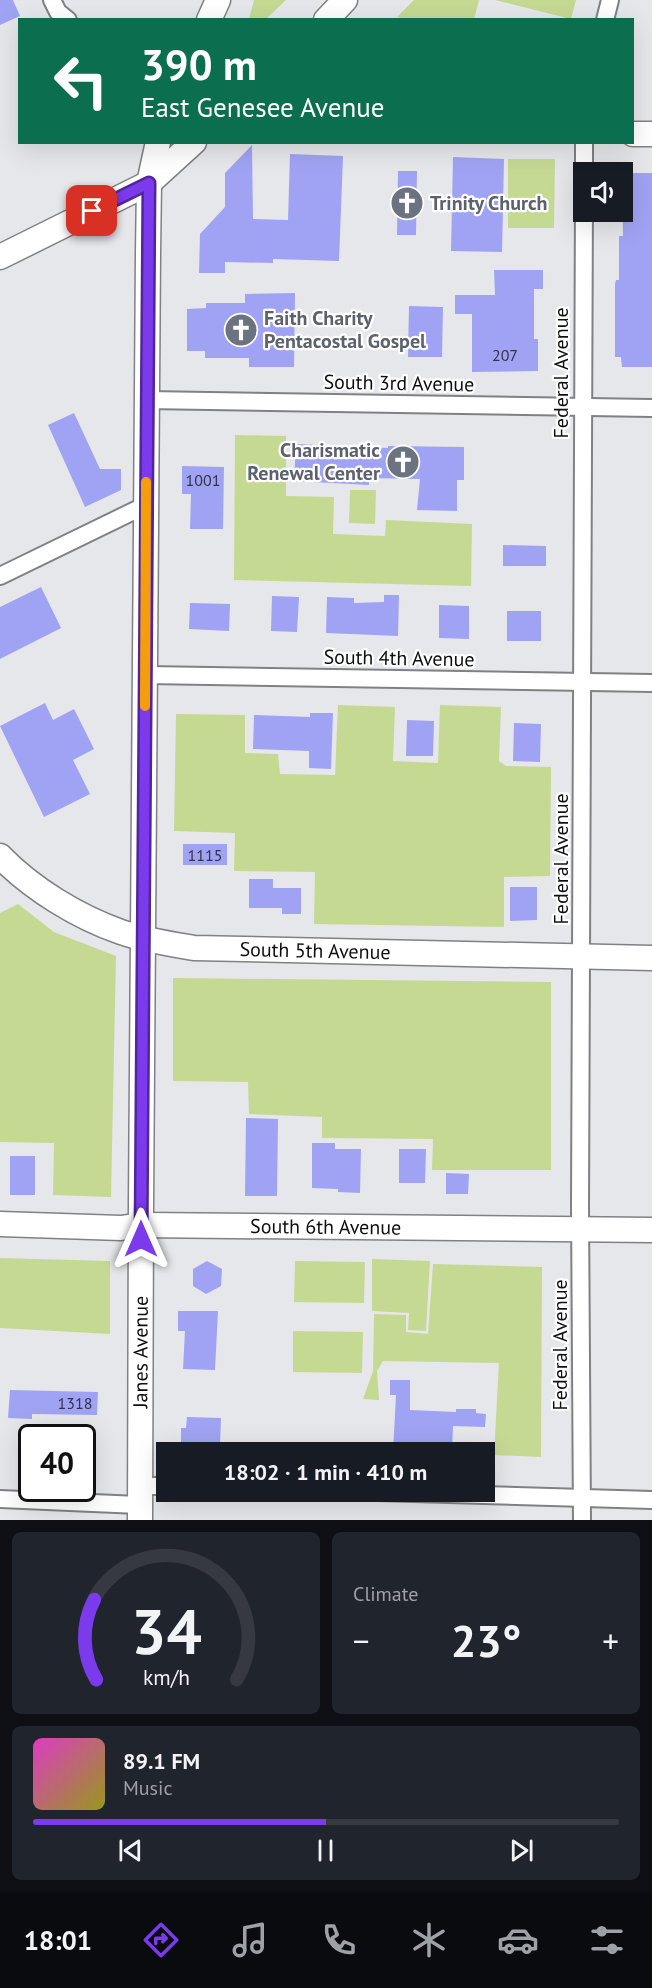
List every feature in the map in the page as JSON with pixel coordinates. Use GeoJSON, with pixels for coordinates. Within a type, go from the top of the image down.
{"type":"FeatureCollection","features":[{"type":"Feature","properties":{"kind":"street"},"geometry":{"type":"LineString","coordinates":[[52,0],[58,12],[66,18]]}},
{"type":"Feature","properties":{"kind":"street"},"geometry":{"type":"LineString","coordinates":[[210,18],[218,0]]}},
{"type":"Feature","properties":{"kind":"street"},"geometry":{"type":"LineString","coordinates":[[328,18],[345,0]]}},
{"type":"Feature","properties":{"kind":"street"},"geometry":{"type":"LineString","coordinates":[[606,18],[610,0]]}},
{"type":"Feature","properties":{"kind":"street"},"geometry":{"type":"LineString","coordinates":[[634,134],[652,134]]}},
{"type":"Feature","properties":{"kind":"street","name":"Janes Avenue"},"geometry":{"type":"LineString","coordinates":[[140,1504],[146,400],[149,183],[158,144]]}},
{"type":"Feature","properties":{"kind":"street"},"geometry":{"type":"LineString","coordinates":[[0,257],[149,183],[192,144]]}},
{"type":"Feature","properties":{"kind":"street"},"geometry":{"type":"LineString","coordinates":[[584,144],[584,162]]}},
{"type":"Feature","properties":{"kind":"street","name":"Federal Avenue"},"geometry":{"type":"LineString","coordinates":[[582,1520],[580,1228],[584,222]]}},
{"type":"Feature","properties":{"kind":"street","name":"South 3rd Avenue"},"geometry":{"type":"LineString","coordinates":[[146,400],[652,408]]}},
{"type":"Feature","properties":{"kind":"street"},"geometry":{"type":"LineString","coordinates":[[0,576],[146,505]]}},
{"type":"Feature","properties":{"kind":"street","name":"South 4th Avenue"},"geometry":{"type":"LineString","coordinates":[[146,675],[652,683]]}},
{"type":"Feature","properties":{"kind":"street","name":"South 5th Avenue"},"geometry":{"type":"LineString","coordinates":[[5,869],[98,922],[142,938],[194,948],[652,958]]}},
{"type":"Feature","properties":{"kind":"street","name":"South 6th Avenue"},"geometry":{"type":"LineString","coordinates":[[0,1224],[121,1228],[141,1225],[652,1230]]}},
{"type":"Feature","properties":{"kind":"street"},"geometry":{"type":"LineString","coordinates":[[0,1500],[140,1504],[156,1493]]}},
{"type":"Feature","properties":{"kind":"street"},"geometry":{"type":"LineString","coordinates":[[495,1495],[652,1500]]}},
{"type":"Feature","properties":{"kind":"green space"},"geometry":{"type":"Polygon","coordinates":[[[254,0],[286,0],[267,18],[249,18],[254,0]]]}},
{"type":"Feature","properties":{"kind":"green space"},"geometry":{"type":"Polygon","coordinates":[[[414,0],[479,0],[474,18],[397,17],[414,0]]]}},
{"type":"Feature","properties":{"kind":"green space"},"geometry":{"type":"Polygon","coordinates":[[[495,0],[576,0],[571,18],[495,0]]]}},
{"type":"Feature","properties":{"kind":"green space"},"geometry":{"type":"Polygon","coordinates":[[[508,159],[555,159],[554,228],[508,228],[508,159]]]}},
{"type":"Feature","properties":{"kind":"green space"},"geometry":{"type":"Polygon","coordinates":[[[235,435],[286,436],[286,496],[334,497],[333,534],[385,536],[386,520],[472,524],[471,586],[234,580],[235,435]]]}},
{"type":"Feature","properties":{"kind":"green space"},"geometry":{"type":"Polygon","coordinates":[[[350,490],[376,490],[375,524],[349,523],[350,490]]]}},
{"type":"Feature","properties":{"kind":"green space"},"geometry":{"type":"Polygon","coordinates":[[[338,705],[395,707],[393,761],[438,763],[440,705],[501,707],[499,761],[506,766],[551,767],[550,876],[504,877],[504,927],[314,924],[315,872],[234,871],[235,833],[174,831],[176,714],[245,715],[245,753],[278,754],[280,774],[335,775],[338,705]]]}},
{"type":"Feature","properties":{"kind":"green space"},"geometry":{"type":"Polygon","coordinates":[[[18,904],[54,932],[116,956],[111,1197],[53,1195],[54,1143],[0,1142],[0,913],[18,904]]]}},
{"type":"Feature","properties":{"kind":"green space"},"geometry":{"type":"Polygon","coordinates":[[[173,978],[551,982],[551,1170],[432,1170],[433,1139],[322,1138],[322,1117],[249,1114],[248,1082],[173,1081],[173,978]]]}},
{"type":"Feature","properties":{"kind":"green space"},"geometry":{"type":"Polygon","coordinates":[[[0,1258],[110,1261],[110,1334],[0,1328],[0,1258]]]}},
{"type":"Feature","properties":{"kind":"green space"},"geometry":{"type":"Polygon","coordinates":[[[372,1259],[430,1261],[426,1331],[408,1330],[409,1313],[372,1311],[372,1259]]]}},
{"type":"Feature","properties":{"kind":"green space"},"geometry":{"type":"Polygon","coordinates":[[[295,1261],[365,1262],[364,1303],[294,1302],[295,1261]]]}},
{"type":"Feature","properties":{"kind":"green space"},"geometry":{"type":"Polygon","coordinates":[[[433,1264],[542,1267],[541,1457],[495,1455],[499,1363],[383,1361],[377,1371],[379,1400],[363,1399],[373,1371],[374,1314],[406,1315],[406,1332],[428,1334],[433,1264]]]}},
{"type":"Feature","properties":{"kind":"green space"},"geometry":{"type":"Polygon","coordinates":[[[293,1331],[363,1332],[362,1373],[293,1372],[293,1331]]]}},
{"type":"Feature","properties":{"kind":"building"},"geometry":{"type":"Polygon","coordinates":[[[0,0],[13,0],[20,16],[0,25],[0,0]]]}},
{"type":"Feature","properties":{"kind":"building"},"geometry":{"type":"Polygon","coordinates":[[[252,145],[253,219],[288,220],[290,154],[343,156],[339,261],[273,259],[273,263],[225,262],[225,273],[199,273],[200,234],[225,207],[225,173],[252,145]]]}},
{"type":"Feature","properties":{"kind":"building"},"geometry":{"type":"Polygon","coordinates":[[[453,157],[504,159],[502,252],[451,251],[453,157]]]}},
{"type":"Feature","properties":{"kind":"building","name":"Trinity Church"},"geometry":{"type":"Polygon","coordinates":[[[398,171],[417,171],[416,235],[397,235],[398,171]]]}},
{"type":"Feature","properties":{"kind":"building"},"geometry":{"type":"Polygon","coordinates":[[[633,173],[652,173],[652,367],[622,367],[621,357],[615,357],[615,284],[616,280],[619,280],[619,236],[623,236],[623,222],[633,222],[633,173]]]}},
{"type":"Feature","properties":{"kind":"building"},"geometry":{"type":"Polygon","coordinates":[[[494,270],[543,270],[543,289],[534,289],[534,339],[538,339],[538,371],[472,372],[472,314],[455,314],[455,295],[495,295],[494,270]]]}},
{"type":"Feature","properties":{"kind":"building","name":"Faith Charity Pentacostal Gospel"},"geometry":{"type":"Polygon","coordinates":[[[295,293],[294,367],[249,367],[249,358],[205,358],[205,351],[187,351],[187,309],[206,308],[206,303],[245,303],[245,294],[295,293]]]}},
{"type":"Feature","properties":{"kind":"building"},"geometry":{"type":"Polygon","coordinates":[[[409,306],[443,307],[442,357],[408,357],[409,306]]]}},
{"type":"Feature","properties":{"kind":"building"},"geometry":{"type":"Polygon","coordinates":[[[74,413],[100,469],[121,469],[121,490],[85,507],[48,425],[74,413]]]}},
{"type":"Feature","properties":{"kind":"building"},"geometry":{"type":"Polygon","coordinates":[[[296,444],[388,448],[388,446],[464,447],[464,480],[457,480],[457,511],[417,510],[420,479],[369,478],[369,485],[294,481],[296,444]]]}},
{"type":"Feature","properties":{"kind":"building"},"geometry":{"type":"Polygon","coordinates":[[[182,466],[224,467],[223,529],[190,529],[191,494],[182,494],[182,466]]]}},
{"type":"Feature","properties":{"kind":"building"},"geometry":{"type":"Polygon","coordinates":[[[503,545],[546,546],[546,566],[503,566],[503,545]]]}},
{"type":"Feature","properties":{"kind":"building"},"geometry":{"type":"Polygon","coordinates":[[[41,587],[61,628],[0,659],[0,607],[41,587]]]}},
{"type":"Feature","properties":{"kind":"building"},"geometry":{"type":"Polygon","coordinates":[[[384,595],[399,595],[398,636],[326,633],[327,597],[354,598],[354,603],[384,602],[384,595]]]}},
{"type":"Feature","properties":{"kind":"building"},"geometry":{"type":"Polygon","coordinates":[[[272,596],[299,597],[297,632],[271,631],[272,596]]]}},
{"type":"Feature","properties":{"kind":"building"},"geometry":{"type":"Polygon","coordinates":[[[190,603],[230,604],[229,631],[189,629],[190,603]]]}},
{"type":"Feature","properties":{"kind":"building"},"geometry":{"type":"Polygon","coordinates":[[[439,605],[469,606],[469,639],[439,638],[439,605]]]}},
{"type":"Feature","properties":{"kind":"building"},"geometry":{"type":"Polygon","coordinates":[[[507,611],[541,611],[541,641],[507,641],[507,611]]]}},
{"type":"Feature","properties":{"kind":"building"},"geometry":{"type":"Polygon","coordinates":[[[45,703],[53,720],[74,709],[94,749],[73,760],[90,794],[44,817],[0,726],[45,703]]]}},
{"type":"Feature","properties":{"kind":"building"},"geometry":{"type":"Polygon","coordinates":[[[310,713],[333,713],[331,769],[309,768],[309,751],[253,749],[254,715],[310,717],[310,713]]]}},
{"type":"Feature","properties":{"kind":"building"},"geometry":{"type":"Polygon","coordinates":[[[407,720],[434,721],[433,756],[406,756],[407,720]]]}},
{"type":"Feature","properties":{"kind":"building"},"geometry":{"type":"Polygon","coordinates":[[[514,723],[541,724],[540,762],[513,761],[514,723]]]}},
{"type":"Feature","properties":{"kind":"building"},"geometry":{"type":"Polygon","coordinates":[[[183,844],[227,844],[227,865],[183,865],[183,844]]]}},
{"type":"Feature","properties":{"kind":"building"},"geometry":{"type":"Polygon","coordinates":[[[249,879],[273,879],[273,888],[301,888],[301,914],[282,914],[282,908],[249,908],[249,879]]]}},
{"type":"Feature","properties":{"kind":"building"},"geometry":{"type":"Polygon","coordinates":[[[510,887],[537,887],[537,920],[510,921],[510,887]]]}},
{"type":"Feature","properties":{"kind":"building"},"geometry":{"type":"Polygon","coordinates":[[[246,1118],[278,1119],[277,1196],[245,1196],[246,1118]]]}},
{"type":"Feature","properties":{"kind":"building"},"geometry":{"type":"Polygon","coordinates":[[[312,1143],[335,1143],[335,1149],[361,1149],[360,1193],[312,1188],[312,1143]]]}},
{"type":"Feature","properties":{"kind":"building"},"geometry":{"type":"Polygon","coordinates":[[[399,1149],[426,1149],[425,1183],[399,1183],[399,1149]]]}},
{"type":"Feature","properties":{"kind":"building"},"geometry":{"type":"Polygon","coordinates":[[[10,1156],[35,1156],[35,1195],[10,1195],[10,1156]]]}},
{"type":"Feature","properties":{"kind":"building"},"geometry":{"type":"Polygon","coordinates":[[[446,1173],[469,1174],[468,1194],[446,1194],[446,1173]]]}},
{"type":"Feature","properties":{"kind":"building"},"geometry":{"type":"Polygon","coordinates":[[[207,1261],[222,1269],[221,1286],[206,1294],[193,1286],[193,1269],[207,1261]]]}},
{"type":"Feature","properties":{"kind":"building"},"geometry":{"type":"Polygon","coordinates":[[[178,1311],[218,1311],[215,1370],[183,1369],[185,1331],[178,1331],[178,1311]]]}},
{"type":"Feature","properties":{"kind":"building"},"geometry":{"type":"Polygon","coordinates":[[[390,1380],[410,1380],[410,1410],[456,1412],[456,1409],[476,1409],[476,1413],[486,1414],[485,1427],[453,1426],[452,1442],[394,1442],[396,1395],[390,1395],[390,1380]]]}},
{"type":"Feature","properties":{"kind":"building"},"geometry":{"type":"Polygon","coordinates":[[[10,1390],[98,1392],[97,1415],[32,1414],[32,1419],[8,1418],[10,1390]]]}},
{"type":"Feature","properties":{"kind":"building"},"geometry":{"type":"Polygon","coordinates":[[[187,1417],[221,1418],[220,1442],[181,1442],[181,1428],[186,1428],[187,1417]]]}},
{"type":"Feature","properties":{"kind":"slow traffic"},"geometry":{"type":"LineString","coordinates":[[145,706],[146,482]]}},
{"type":"Feature","properties":{"kind":"place","name":"Trinity Church"},"geometry":{"type":"Point","coordinates":[407,203]}},
{"type":"Feature","properties":{"kind":"place","name":"Faith Charity Pentacostal Gospel"},"geometry":{"type":"Point","coordinates":[241,330]}},
{"type":"Feature","properties":{"kind":"place","name":"Charismatic Renewal Center"},"geometry":{"type":"Point","coordinates":[403,462]}},
{"type":"Feature","properties":{"kind":"route"},"geometry":{"type":"LineString","coordinates":[[92,211],[149,183],[141,1239]]}}]}
